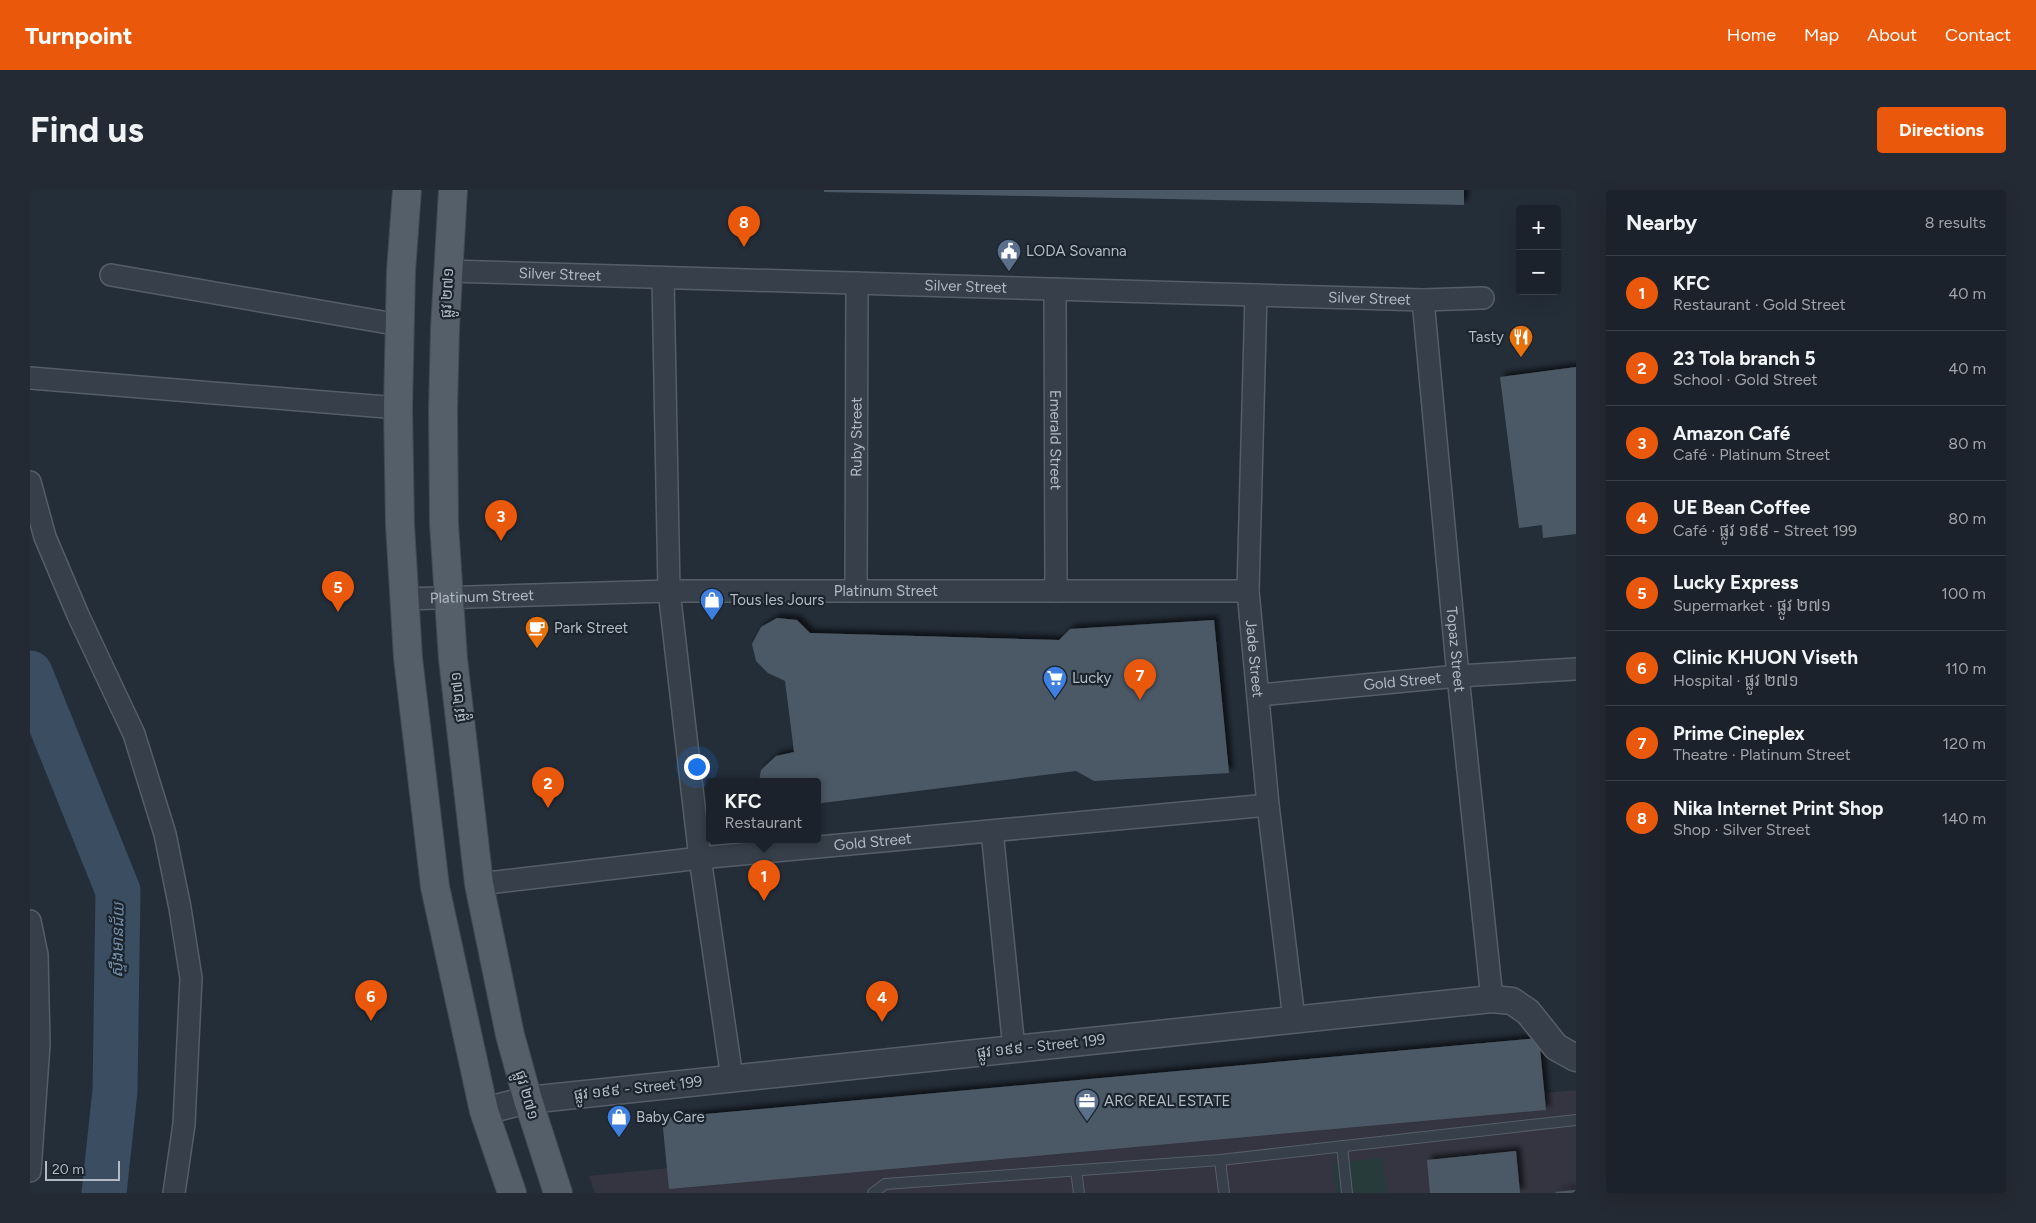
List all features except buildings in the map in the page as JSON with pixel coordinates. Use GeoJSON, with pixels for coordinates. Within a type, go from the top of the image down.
{"type":"FeatureCollection","features":[{"type":"Feature","properties":{"kind":"main road"},"geometry":{"type":"LineString","coordinates":[[407,190],[401,271],[398,408],[400,525],[408,658],[436,887],[484,1111],[512,1193]]}},
{"type":"Feature","properties":{"kind":"main road","name":"ផ្លូវ ២៧១"},"geometry":{"type":"LineString","coordinates":[[453,190],[443,410],[444,524],[453,659],[479,884],[510,1034],[528,1100],[558,1193]]}},
{"type":"Feature","properties":{"kind":"street","name":"Silver Street"},"geometry":{"type":"LineString","coordinates":[[448,271],[1423,300],[1483,298]]}},
{"type":"Feature","properties":{"kind":"street"},"geometry":{"type":"LineString","coordinates":[[110,275],[400,325]]}},
{"type":"Feature","properties":{"kind":"street"},"geometry":{"type":"LineString","coordinates":[[663,278],[669,591],[700,858],[732,1078]]}},
{"type":"Feature","properties":{"kind":"street","name":"Ruby Street"},"geometry":{"type":"LineString","coordinates":[[856,283],[856,591]]}},
{"type":"Feature","properties":{"kind":"street","name":"Emerald Street"},"geometry":{"type":"LineString","coordinates":[[1055,289],[1056,591]]}},
{"type":"Feature","properties":{"kind":"street","name":"Jade Street"},"geometry":{"type":"LineString","coordinates":[[1256,295],[1248,591],[1268,806],[1294,1019]]}},
{"type":"Feature","properties":{"kind":"street","name":"Topaz Street"},"geometry":{"type":"LineString","coordinates":[[1423,300],[1458,676],[1492,999]]}},
{"type":"Feature","properties":{"kind":"street"},"geometry":{"type":"LineString","coordinates":[[30,378],[398,408]]}},
{"type":"Feature","properties":{"kind":"street"},"geometry":{"type":"LineString","coordinates":[[30,482],[45,537],[78,614],[134,734],[165,834],[180,908],[191,978],[184,1124],[174,1193]]}},
{"type":"Feature","properties":{"kind":"street","name":"Platinum Street"},"geometry":{"type":"LineString","coordinates":[[404,598],[669,591],[1248,591]]}},
{"type":"Feature","properties":{"kind":"street","name":"Gold Street"},"geometry":{"type":"LineString","coordinates":[[1259,695],[1458,676],[1576,669]]}},
{"type":"Feature","properties":{"kind":"street","name":"Gold Street"},"geometry":{"type":"LineString","coordinates":[[479,884],[700,858],[1268,806]]}},
{"type":"Feature","properties":{"kind":"street"},"geometry":{"type":"LineString","coordinates":[[992,831],[1014,1049]]}},
{"type":"Feature","properties":{"kind":"street"},"geometry":{"type":"LineString","coordinates":[[30,920],[36,955],[39,1044],[30,1171]]}},
{"type":"Feature","properties":{"kind":"street","name":"ផ្លូវ ១៩៩ - Street 199"},"geometry":{"type":"LineString","coordinates":[[484,1111],[528,1100],[1492,999],[1512,1002],[1528,1012],[1556,1047],[1576,1058]]}},
{"type":"Feature","properties":{"kind":"lane"},"geometry":{"type":"LineString","coordinates":[[873,1193],[885,1184],[1220,1160],[1576,1120]]}},
{"type":"Feature","properties":{"kind":"lane"},"geometry":{"type":"LineString","coordinates":[[1342,1146],[1347,1193]]}},
{"type":"Feature","properties":{"kind":"lane"},"geometry":{"type":"LineString","coordinates":[[1220,1160],[1224,1193]]}},
{"type":"Feature","properties":{"kind":"lane"},"geometry":{"type":"LineString","coordinates":[[1076,1170],[1079,1193]]}},
{"type":"Feature","properties":{"kind":"shaded area"},"geometry":{"type":"Polygon","coordinates":[[[1534,1081],[1545,1093],[1576,1090],[1576,1193],[595,1193],[589,1176],[1534,1081]]]}},
{"type":"Feature","properties":{"kind":"green space"},"geometry":{"type":"Polygon","coordinates":[[[1382,1158],[1387,1193],[1336,1193],[1333,1163],[1382,1158]]]}},
{"type":"Feature","properties":{"kind":"waterway","name":"ស្ទឹងមានជ័យ"},"geometry":{"type":"LineString","coordinates":[[30,673],[118,891],[115,1091],[104,1193]]}},
{"type":"Feature","properties":{"kind":"place","name":"Nika Internet Print Shop"},"geometry":{"type":"Point","coordinates":[744,247]}},
{"type":"Feature","properties":{"kind":"place","name":"LODA Sovanna"},"geometry":{"type":"Point","coordinates":[1009,272]}},
{"type":"Feature","properties":{"kind":"place","name":"Tasty"},"geometry":{"type":"Point","coordinates":[1521,358]}},
{"type":"Feature","properties":{"kind":"place","name":"Amazon Café"},"geometry":{"type":"Point","coordinates":[501,541]}},
{"type":"Feature","properties":{"kind":"place","name":"Lucky Express"},"geometry":{"type":"Point","coordinates":[338,612]}},
{"type":"Feature","properties":{"kind":"place","name":"Tous les Jours"},"geometry":{"type":"Point","coordinates":[712,621]}},
{"type":"Feature","properties":{"kind":"place","name":"Park Street"},"geometry":{"type":"Point","coordinates":[537,649]}},
{"type":"Feature","properties":{"kind":"place","name":"Lucky"},"geometry":{"type":"Point","coordinates":[1055,699]}},
{"type":"Feature","properties":{"kind":"place","name":"Prime Cineplex"},"geometry":{"type":"Point","coordinates":[1140,700]}},
{"type":"Feature","properties":{"kind":"place","name":"23 Tola branch 5"},"geometry":{"type":"Point","coordinates":[548,808]}},
{"type":"Feature","properties":{"kind":"place","name":"KFC"},"geometry":{"type":"Point","coordinates":[764,901]}},
{"type":"Feature","properties":{"kind":"place","name":"Clinic KHUON Viseth"},"geometry":{"type":"Point","coordinates":[371,1021]}},
{"type":"Feature","properties":{"kind":"place","name":"UE Bean Coffee"},"geometry":{"type":"Point","coordinates":[882,1022]}},
{"type":"Feature","properties":{"kind":"place","name":"ARC REAL ESTATE"},"geometry":{"type":"Point","coordinates":[1087,1122]}},
{"type":"Feature","properties":{"kind":"place","name":"Baby Care"},"geometry":{"type":"Point","coordinates":[619,1138]}}]}
